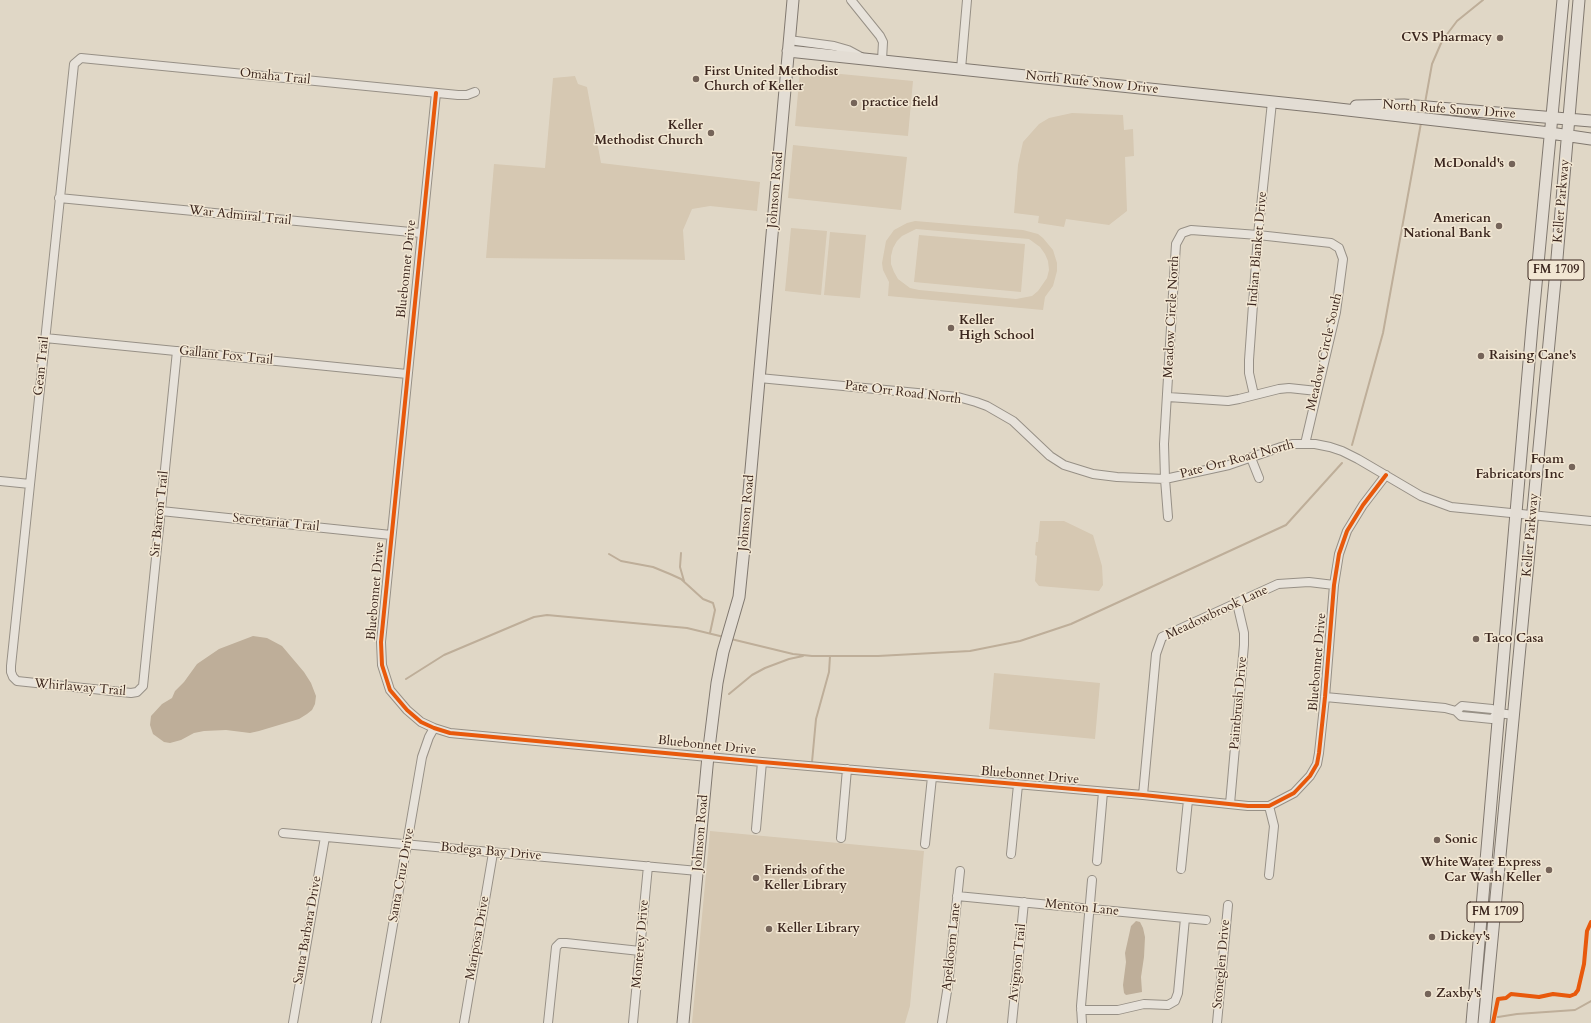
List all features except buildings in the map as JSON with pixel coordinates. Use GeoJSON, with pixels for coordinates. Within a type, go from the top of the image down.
{"type":"FeatureCollection","features":[{"type":"Feature","properties":{"kind":"main road","name":"Johnson Road"},"geometry":{"type":"LineString","coordinates":[[684,1023],[708,756],[717,683],[723,652],[739,597],[793,0]]}},
{"type":"Feature","properties":{"kind":"main road","name":"Keller Parkway"},"geometry":{"type":"LineString","coordinates":[[1472,1023],[1532,327],[1563,0]]}},
{"type":"Feature","properties":{"kind":"main road","name":"Keller Parkway"},"geometry":{"type":"LineString","coordinates":[[1484,1023],[1533,515],[1579,0]]}},
{"type":"Feature","properties":{"kind":"main road","name":"North Rufe Snow Drive"},"geometry":{"type":"LineString","coordinates":[[789,46],[864,58],[1321,107],[1403,118],[1568,135],[1591,139]]}},
{"type":"Feature","properties":{"kind":"main road","name":"North Rufe Snow Drive"},"geometry":{"type":"LineString","coordinates":[[1321,107],[1404,105],[1591,121]]}},
{"type":"Feature","properties":{"kind":"main road"},"geometry":{"type":"LineString","coordinates":[[1477,125],[1479,112]]}},
{"type":"Feature","properties":{"kind":"main road"},"geometry":{"type":"LineString","coordinates":[[1532,327],[1550,328]]}},
{"type":"Feature","properties":{"kind":"street"},"geometry":{"type":"LineString","coordinates":[[851,0],[880,36],[883,42],[882,60]]}},
{"type":"Feature","properties":{"kind":"street"},"geometry":{"type":"LineString","coordinates":[[961,69],[965,0]]}},
{"type":"Feature","properties":{"kind":"street","name":"Omaha Trail"},"geometry":{"type":"LineString","coordinates":[[76,61],[81,58],[461,95],[475,92]]}},
{"type":"Feature","properties":{"kind":"street","name":"Gean Trail"},"geometry":{"type":"LineString","coordinates":[[11,672],[72,66],[76,61]]}},
{"type":"Feature","properties":{"kind":"street","name":"Bluebonnet Drive"},"geometry":{"type":"LineString","coordinates":[[436,93],[381,642],[382,665],[390,690],[407,710],[421,722],[434,728],[450,733],[1230,804],[1269,806],[1294,793],[1310,776],[1317,764],[1325,697],[1334,585],[1339,554],[1347,531],[1363,505],[1386,475]]}},
{"type":"Feature","properties":{"kind":"street","name":"Indian Blanket Drive"},"geometry":{"type":"LineString","coordinates":[[1254,395],[1249,373],[1249,360],[1258,236],[1272,102]]}},
{"type":"Feature","properties":{"kind":"street","name":"War Admiral Trail"},"geometry":{"type":"LineString","coordinates":[[59,198],[421,233]]}},
{"type":"Feature","properties":{"kind":"street","name":"Meadow Circle North"},"geometry":{"type":"LineString","coordinates":[[1168,517],[1164,444],[1176,244],[1182,233],[1191,230],[1258,236]]}},
{"type":"Feature","properties":{"kind":"street","name":"Meadow Circle South"},"geometry":{"type":"LineString","coordinates":[[1258,236],[1331,243],[1339,248],[1342,254],[1342,269],[1336,312],[1305,444]]}},
{"type":"Feature","properties":{"kind":"street","name":"Gallant Fox Trail"},"geometry":{"type":"LineString","coordinates":[[45,338],[407,374]]}},
{"type":"Feature","properties":{"kind":"street","name":"Sir Barton Trail"},"geometry":{"type":"LineString","coordinates":[[144,678],[176,351]]}},
{"type":"Feature","properties":{"kind":"street","name":"Pate Orr Road North"},"geometry":{"type":"LineString","coordinates":[[759,378],[928,394],[976,402],[987,406],[1013,421],[1050,456],[1064,464],[1093,474],[1117,477],[1165,478],[1229,465],[1281,447],[1305,444],[1330,447],[1342,451],[1386,475],[1406,489],[1436,503],[1462,509],[1591,520]]}},
{"type":"Feature","properties":{"kind":"street"},"geometry":{"type":"LineString","coordinates":[[1168,397],[1228,400],[1289,388],[1317,391]]}},
{"type":"Feature","properties":{"kind":"street"},"geometry":{"type":"LineString","coordinates":[[1251,458],[1259,478]]}},
{"type":"Feature","properties":{"kind":"street"},"geometry":{"type":"LineString","coordinates":[[0,481],[30,484]]}},
{"type":"Feature","properties":{"kind":"street","name":"Secretariat Trail"},"geometry":{"type":"LineString","coordinates":[[161,511],[391,535]]}},
{"type":"Feature","properties":{"kind":"street","name":"Meadowbrook Lane"},"geometry":{"type":"LineString","coordinates":[[1143,795],[1156,654],[1162,637],[1278,584],[1309,582],[1334,585]]}},
{"type":"Feature","properties":{"kind":"street","name":"Paintbrush Drive"},"geometry":{"type":"LineString","coordinates":[[1230,804],[1244,645],[1244,633],[1237,603]]}},
{"type":"Feature","properties":{"kind":"street","name":"Whirlaway Trail"},"geometry":{"type":"LineString","coordinates":[[11,672],[17,681],[22,682],[131,693],[137,692],[142,686],[144,678]]}},
{"type":"Feature","properties":{"kind":"street"},"geometry":{"type":"LineString","coordinates":[[1325,697],[1446,708],[1456,711],[1461,716],[1492,719],[1498,713],[1514,715]]}},
{"type":"Feature","properties":{"kind":"street","name":"Santa Cruz Drive"},"geometry":{"type":"LineString","coordinates":[[376,1023],[422,757],[434,728]]}},
{"type":"Feature","properties":{"kind":"street"},"geometry":{"type":"LineString","coordinates":[[756,829],[762,762]]}},
{"type":"Feature","properties":{"kind":"street"},"geometry":{"type":"LineString","coordinates":[[841,838],[847,769]]}},
{"type":"Feature","properties":{"kind":"street"},"geometry":{"type":"LineString","coordinates":[[925,844],[932,777]]}},
{"type":"Feature","properties":{"kind":"street"},"geometry":{"type":"LineString","coordinates":[[1011,854],[1018,784]]}},
{"type":"Feature","properties":{"kind":"street"},"geometry":{"type":"LineString","coordinates":[[1097,861],[1103,792]]}},
{"type":"Feature","properties":{"kind":"street"},"geometry":{"type":"LineString","coordinates":[[1181,869],[1188,800]]}},
{"type":"Feature","properties":{"kind":"street"},"geometry":{"type":"LineString","coordinates":[[1269,806],[1274,826],[1269,875]]}},
{"type":"Feature","properties":{"kind":"street","name":"Bodega Bay Drive"},"geometry":{"type":"LineString","coordinates":[[283,833],[698,871]]}},
{"type":"Feature","properties":{"kind":"street","name":"Santa Barbara Drive"},"geometry":{"type":"LineString","coordinates":[[293,1023],[324,837]]}},
{"type":"Feature","properties":{"kind":"street","name":"Mariposa Drive"},"geometry":{"type":"LineString","coordinates":[[464,1023],[493,853]]}},
{"type":"Feature","properties":{"kind":"street","name":"Monterey Drive"},"geometry":{"type":"LineString","coordinates":[[633,1023],[648,866]]}},
{"type":"Feature","properties":{"kind":"street","name":"Apeldoorn Lane"},"geometry":{"type":"LineString","coordinates":[[942,1023],[948,985],[960,871]]}},
{"type":"Feature","properties":{"kind":"street"},"geometry":{"type":"LineString","coordinates":[[1082,1023],[1081,1010],[1092,880]]}},
{"type":"Feature","properties":{"kind":"street","name":"Menton Lane"},"geometry":{"type":"LineString","coordinates":[[957,896],[1206,920]]}},
{"type":"Feature","properties":{"kind":"street","name":"Avignon Trail"},"geometry":{"type":"LineString","coordinates":[[1012,1023],[1024,902]]}},
{"type":"Feature","properties":{"kind":"street","name":"Stoneglen Drive"},"geometry":{"type":"LineString","coordinates":[[1217,1023],[1228,905]]}},
{"type":"Feature","properties":{"kind":"street"},"geometry":{"type":"LineString","coordinates":[[1081,1010],[1118,1010],[1144,1004],[1168,1005],[1175,1001],[1178,994],[1185,918]]}},
{"type":"Feature","properties":{"kind":"street"},"geometry":{"type":"LineString","coordinates":[[548,1023],[556,947],[560,944],[566,943],[640,952]]}},
{"type":"Feature","properties":{"kind":"shaded area","name":"practice field"},"geometry":{"type":"Polygon","coordinates":[[[800,70],[913,81],[908,136],[795,126],[800,70]]]}},
{"type":"Feature","properties":{"kind":"shaded area"},"geometry":{"type":"Polygon","coordinates":[[[575,76],[578,84],[587,87],[601,163],[760,182],[757,211],[710,206],[692,209],[683,230],[685,260],[486,258],[494,164],[545,168],[553,78],[575,76]]]}},
{"type":"Feature","properties":{"kind":"shaded area"},"geometry":{"type":"Polygon","coordinates":[[[1072,113],[1123,115],[1124,130],[1133,129],[1134,156],[1125,157],[1127,211],[1109,225],[1066,219],[1064,227],[1038,223],[1039,216],[1014,213],[1018,165],[1023,142],[1039,124],[1049,118],[1072,113]]]}},
{"type":"Feature","properties":{"kind":"shaded area"},"geometry":{"type":"Polygon","coordinates":[[[793,145],[907,157],[901,210],[788,198],[793,145]]]}},
{"type":"Feature","properties":{"kind":"shaded area"},"geometry":{"type":"Polygon","coordinates":[[[915,221],[1023,230],[1038,234],[1053,250],[1057,263],[1057,271],[1053,286],[1045,297],[1043,310],[888,296],[889,282],[883,270],[882,263],[886,241],[894,230],[907,223],[915,221]],[[916,229],[902,236],[897,241],[893,248],[891,264],[898,279],[910,288],[1016,299],[1032,296],[1038,291],[1047,278],[1049,270],[1048,261],[1045,254],[1040,247],[1029,239],[916,229]]]}},
{"type":"Feature","properties":{"kind":"shaded area"},"geometry":{"type":"Polygon","coordinates":[[[791,228],[827,231],[821,295],[785,291],[791,228]]]}},
{"type":"Feature","properties":{"kind":"shaded area"},"geometry":{"type":"Polygon","coordinates":[[[830,232],[866,235],[860,298],[824,295],[830,232]]]}},
{"type":"Feature","properties":{"kind":"shaded area"},"geometry":{"type":"Polygon","coordinates":[[[919,235],[1025,244],[1021,292],[914,282],[919,235]]]}},
{"type":"Feature","properties":{"kind":"shaded area"},"geometry":{"type":"Polygon","coordinates":[[[1040,521],[1064,521],[1093,535],[1102,566],[1103,585],[1099,591],[1039,586],[1035,581],[1037,556],[1035,555],[1040,521]]]}},
{"type":"Feature","properties":{"kind":"shaded area"},"geometry":{"type":"Polygon","coordinates":[[[253,636],[267,638],[282,646],[304,672],[311,683],[316,696],[315,704],[312,710],[299,719],[250,733],[226,730],[204,731],[194,733],[181,740],[170,743],[164,742],[153,734],[150,725],[151,716],[162,704],[172,698],[175,691],[184,682],[197,664],[219,649],[253,636]]]}},
{"type":"Feature","properties":{"kind":"shaded area"},"geometry":{"type":"Polygon","coordinates":[[[994,673],[1100,683],[1095,739],[989,729],[994,673]]]}},
{"type":"Feature","properties":{"kind":"shaded area"},"geometry":{"type":"Polygon","coordinates":[[[710,831],[924,851],[910,1006],[905,1023],[692,1023],[710,831]]]}},
{"type":"Feature","properties":{"kind":"shaded area"},"geometry":{"type":"Polygon","coordinates":[[[1136,921],[1140,922],[1145,937],[1141,977],[1142,992],[1126,995],[1124,993],[1123,985],[1126,962],[1125,953],[1131,926],[1136,921]]]}},
{"type":"Feature","properties":{"kind":"waterway"},"geometry":{"type":"LineString","coordinates":[[1425,103],[1432,64],[1442,41],[1457,21],[1483,0]]}},
{"type":"Feature","properties":{"kind":"waterway"},"geometry":{"type":"LineString","coordinates":[[1352,445],[1383,333],[1421,123]]}},
{"type":"Feature","properties":{"kind":"waterway"},"geometry":{"type":"LineString","coordinates":[[731,639],[793,654],[812,656],[878,656],[970,651],[1020,641],[1071,624],[1286,525],[1342,463]]}},
{"type":"Feature","properties":{"kind":"waterway"},"geometry":{"type":"LineString","coordinates":[[681,553],[680,567],[684,581]]}},
{"type":"Feature","properties":{"kind":"waterway"},"geometry":{"type":"LineString","coordinates":[[609,554],[621,561],[653,567],[681,579],[703,599],[713,603],[715,610],[710,633]]}},
{"type":"Feature","properties":{"kind":"waterway"},"geometry":{"type":"LineString","coordinates":[[406,679],[444,655],[534,617],[547,615],[687,628],[724,637]]}},
{"type":"Feature","properties":{"kind":"waterway"},"geometry":{"type":"LineString","coordinates":[[729,694],[752,675],[765,668],[789,659],[803,656]]}},
{"type":"Feature","properties":{"kind":"waterway"},"geometry":{"type":"LineString","coordinates":[[812,762],[816,719],[829,672],[830,656]]}},
{"type":"Feature","properties":{"kind":"waterway"},"geometry":{"type":"LineString","coordinates":[[1498,1017],[1517,1014],[1575,1010],[1591,1001]]}},
{"type":"Feature","properties":{"kind":"cycle path"},"geometry":{"type":"LineString","coordinates":[[436,93],[381,642],[382,665],[390,690],[407,710],[421,722],[434,728],[450,733],[1143,795],[1248,806],[1269,806],[1294,793],[1310,776],[1317,764],[1325,697],[1334,585],[1339,554],[1347,531],[1363,505],[1386,475]]}},
{"type":"Feature","properties":{"kind":"cycle path"},"geometry":{"type":"LineString","coordinates":[[1493,1023],[1498,999],[1506,998],[1511,994],[1539,997],[1553,994],[1570,996],[1575,994],[1578,990],[1584,964],[1587,931],[1591,922]]}},
{"type":"Feature","properties":{"kind":"place","name":"CVS Pharmacy"},"geometry":{"type":"Point","coordinates":[1500,38]}},
{"type":"Feature","properties":{"kind":"place","name":"First United Methodist Church of Keller"},"geometry":{"type":"Point","coordinates":[696,79]}},
{"type":"Feature","properties":{"kind":"place","name":"practice field"},"geometry":{"type":"Point","coordinates":[854,103]}},
{"type":"Feature","properties":{"kind":"place","name":"Keller Methodist Church"},"geometry":{"type":"Point","coordinates":[711,133]}},
{"type":"Feature","properties":{"kind":"place","name":"McDonald's"},"geometry":{"type":"Point","coordinates":[1512,164]}},
{"type":"Feature","properties":{"kind":"place","name":"American National Bank"},"geometry":{"type":"Point","coordinates":[1499,226]}},
{"type":"Feature","properties":{"kind":"place","name":"Keller High School"},"geometry":{"type":"Point","coordinates":[951,328]}},
{"type":"Feature","properties":{"kind":"place","name":"Raising Cane's"},"geometry":{"type":"Point","coordinates":[1481,356]}},
{"type":"Feature","properties":{"kind":"place","name":"Foam Fabricators Inc"},"geometry":{"type":"Point","coordinates":[1572,467]}},
{"type":"Feature","properties":{"kind":"place","name":"Taco Casa"},"geometry":{"type":"Point","coordinates":[1476,639]}},
{"type":"Feature","properties":{"kind":"place","name":"Sonic"},"geometry":{"type":"Point","coordinates":[1437,840]}},
{"type":"Feature","properties":{"kind":"place","name":"WhiteWater Express Car Wash Keller"},"geometry":{"type":"Point","coordinates":[1549,870]}},
{"type":"Feature","properties":{"kind":"place","name":"Friends of the Keller Library"},"geometry":{"type":"Point","coordinates":[756,878]}},
{"type":"Feature","properties":{"kind":"place","name":"Keller Library"},"geometry":{"type":"Point","coordinates":[769,929]}},
{"type":"Feature","properties":{"kind":"place","name":"Dickey's"},"geometry":{"type":"Point","coordinates":[1432,937]}},
{"type":"Feature","properties":{"kind":"place","name":"Zaxby's"},"geometry":{"type":"Point","coordinates":[1428,994]}}]}
